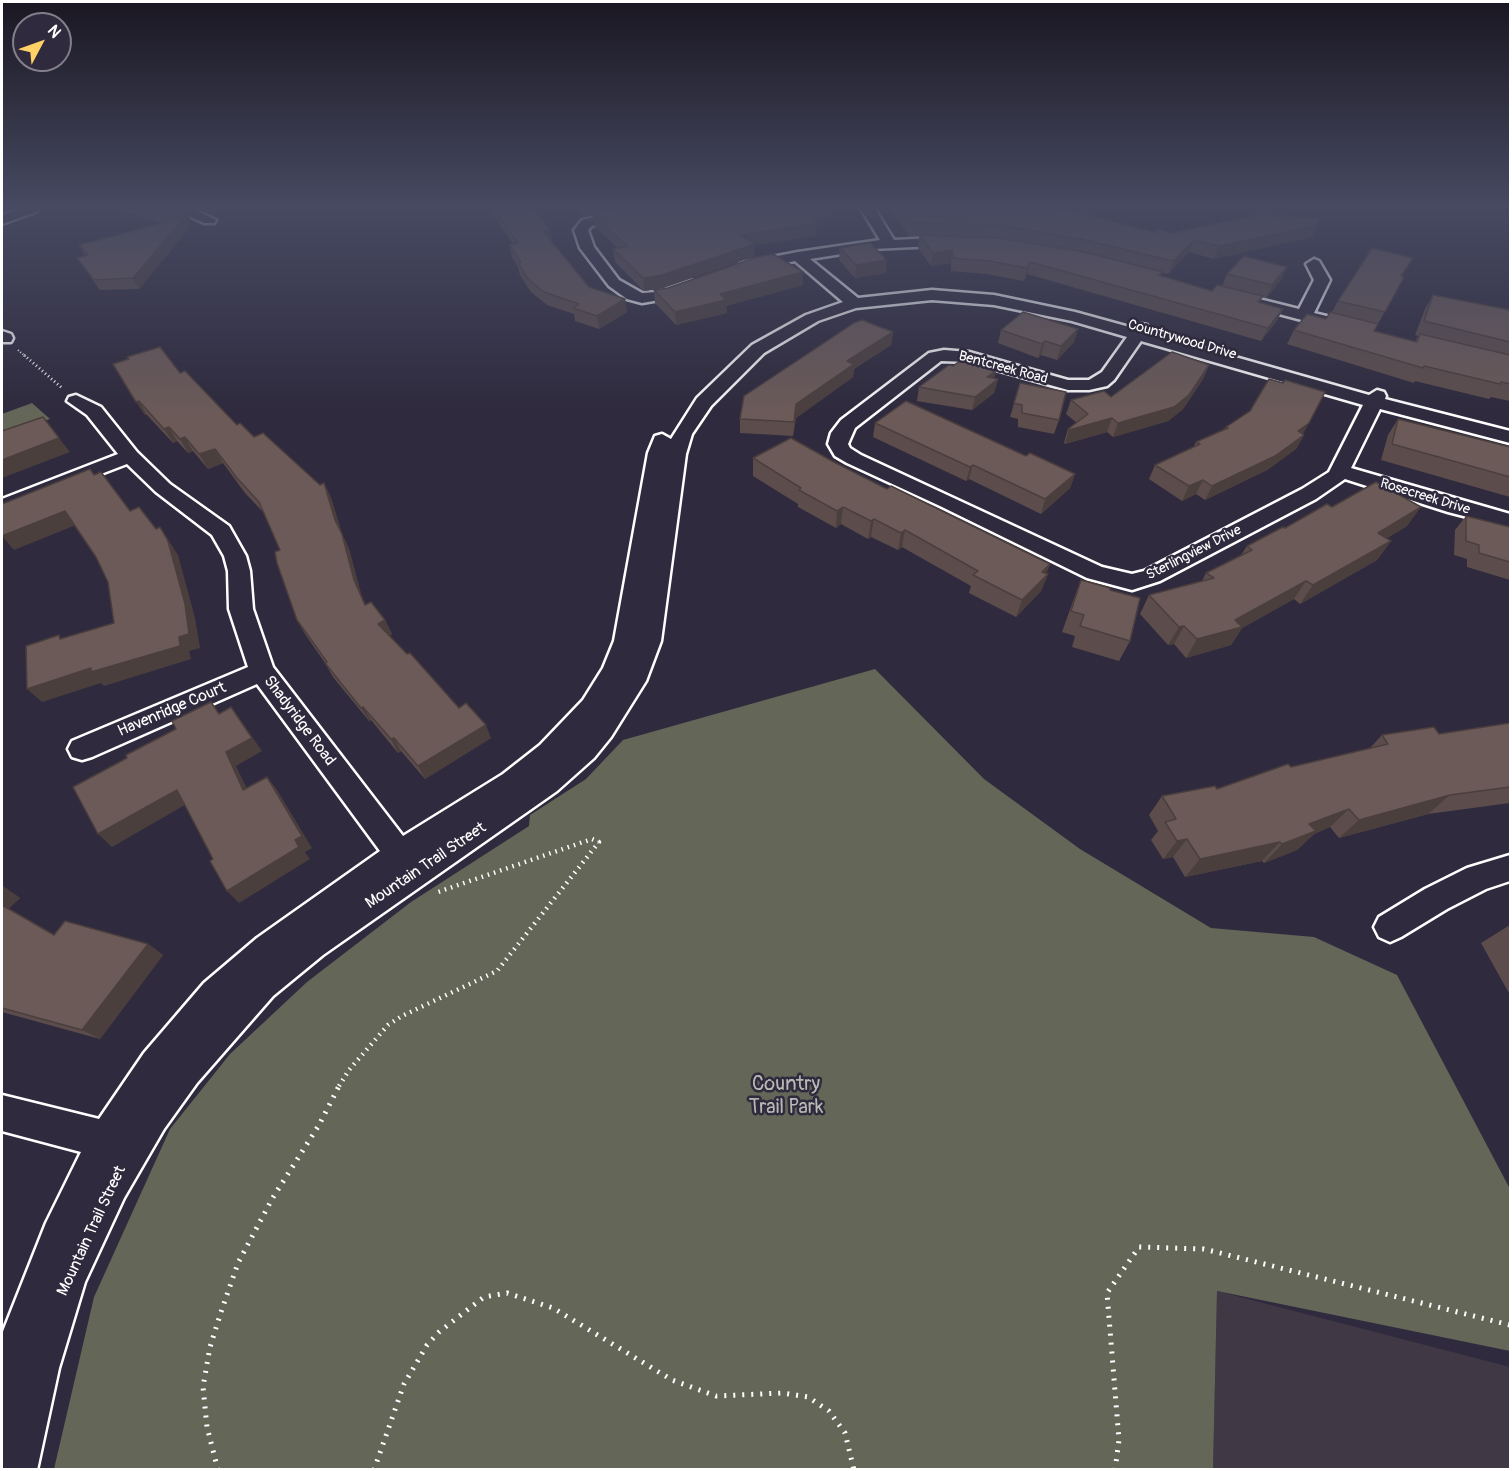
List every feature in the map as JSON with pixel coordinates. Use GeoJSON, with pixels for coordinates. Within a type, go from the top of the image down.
{"type":"FeatureCollection","features":[{"type":"Feature","properties":{"kind":"street"},"geometry":{"type":"LineString","coordinates":[[609,278],[633,296],[642,298],[659,296],[707,278]]}},
{"type":"Feature","properties":{"kind":"street"},"geometry":{"type":"LineString","coordinates":[[825,278],[851,300]]}},
{"type":"Feature","properties":{"kind":"street"},"geometry":{"type":"LineString","coordinates":[[1304,316],[1321,284],[1321,278]]}},
{"type":"Feature","properties":{"kind":"street","name":"Countrywood Drive"},"geometry":{"type":"LineString","coordinates":[[851,300],[963,296],[1034,307],[1139,332],[1510,437]]}},
{"type":"Feature","properties":{"kind":"street"},"geometry":{"type":"LineString","coordinates":[[1227,296],[1359,329]]}},
{"type":"Feature","properties":{"kind":"street","name":"Mountain Trail Street"},"geometry":{"type":"LineString","coordinates":[[2,1411],[11,1364],[60,1237],[119,1143],[261,985],[406,863],[547,783],[576,758],[602,730],[633,681],[649,641],[676,454],[691,419],[718,387],[759,349],[812,318],[851,300]]}},
{"type":"Feature","properties":{"kind":"street","name":"Bentcreek Road"},"geometry":{"type":"LineString","coordinates":[[838,444],[841,433],[848,424],[935,357],[944,355],[969,357],[1044,380],[1068,385],[1089,385],[1101,382],[1108,376],[1139,332]]}},
{"type":"Feature","properties":{"kind":"street","name":"Countrywood Drive"},"geometry":{"type":"LineString","coordinates":[[1375,399],[1510,429]]}},
{"type":"Feature","properties":{"kind":"street","name":"Sterlingview Drive"},"geometry":{"type":"LineString","coordinates":[[838,444],[842,452],[854,459],[958,506],[1095,573],[1132,582],[1152,576],[1310,494],[1337,476],[1375,399]]}},
{"type":"Feature","properties":{"kind":"street","name":"Shadyridge Road"},"geometry":{"type":"LineString","coordinates":[[76,401],[94,411],[130,456],[163,488],[221,531],[235,556],[239,571],[241,609],[262,671],[406,863]]}},
{"type":"Feature","properties":{"kind":"street"},"geometry":{"type":"LineString","coordinates":[[2,506],[130,456]]}},
{"type":"Feature","properties":{"kind":"street","name":"Rosecreek Drive"},"geometry":{"type":"LineString","coordinates":[[1341,471],[1456,507],[1510,520]]}},
{"type":"Feature","properties":{"kind":"street","name":"Havenridge Court"},"geometry":{"type":"LineString","coordinates":[[82,749],[262,671]]}},
{"type":"Feature","properties":{"kind":"street"},"geometry":{"type":"LineString","coordinates":[[1390,927],[1436,899],[1478,878],[1510,868]]}},
{"type":"Feature","properties":{"kind":"street"},"geometry":{"type":"LineString","coordinates":[[2,1113],[119,1143]]}},
{"type":"Feature","properties":{"kind":"street","name":"Mountain Trail Street"},"geometry":{"type":"LineString","coordinates":[[14,1470],[37,1368],[66,1278],[110,1184],[119,1143]]}},
{"type":"Feature","properties":{"kind":"path"},"geometry":{"type":"LineString","coordinates":[[3,337],[76,401]]}},
{"type":"Feature","properties":{"kind":"path"},"geometry":{"type":"LineString","coordinates":[[218,1470],[207,1427],[203,1387],[210,1347],[238,1263],[272,1198],[319,1125],[334,1094],[349,1070],[388,1025],[402,1016],[497,972],[599,842],[592,839],[432,894],[426,891],[406,863]]}},
{"type":"Feature","properties":{"kind":"path"},"geometry":{"type":"LineString","coordinates":[[1115,1470],[1119,1440],[1107,1293],[1139,1247],[1204,1249],[1510,1325]]}},
{"type":"Feature","properties":{"kind":"path"},"geometry":{"type":"LineString","coordinates":[[374,1470],[404,1384],[427,1345],[439,1332],[484,1297],[507,1293],[554,1308],[672,1380],[716,1396],[783,1393],[808,1397],[829,1411],[845,1433],[854,1470]]}},
{"type":"Feature","properties":{"kind":"shaded area"},"geometry":{"type":"Polygon","coordinates":[[[1217,1291],[1510,1367],[1510,1469],[1213,1470],[1217,1291]]]}},
{"type":"Feature","properties":{"kind":"green space"},"geometry":{"type":"Polygon","coordinates":[[[32,403],[50,419],[2,435],[2,414],[32,403]]]}},
{"type":"Feature","properties":{"kind":"green space","name":"Country Trail Park"},"geometry":{"type":"Polygon","coordinates":[[[875,669],[984,779],[1080,849],[1211,928],[1314,937],[1397,975],[1510,1189],[1510,1351],[1217,1291],[1213,1469],[54,1469],[94,1297],[170,1129],[230,1054],[307,982],[411,902],[529,826],[530,815],[586,779],[623,740],[875,669]]]}},
{"type":"Feature","properties":{"kind":"building"},"geometry":{"type":"Polygon","coordinates":[[[92,278],[133,278],[133,278],[94,280],[92,278]]]}},
{"type":"Feature","properties":{"kind":"building"},"geometry":{"type":"Polygon","coordinates":[[[581,278],[589,287],[625,299],[597,316],[573,308],[579,304],[544,292],[528,279],[581,278]]]}},
{"type":"Feature","properties":{"kind":"building"},"geometry":{"type":"Polygon","coordinates":[[[698,278],[782,278],[720,294],[726,300],[675,312],[654,290],[668,288],[698,278]]]}},
{"type":"Feature","properties":{"kind":"building"},"geometry":{"type":"Polygon","coordinates":[[[1086,278],[1168,278],[1212,291],[1217,285],[1263,296],[1258,302],[1283,309],[1268,328],[1086,278]]]}},
{"type":"Feature","properties":{"kind":"building"},"geometry":{"type":"Polygon","coordinates":[[[1242,278],[1278,278],[1272,285],[1242,278]]]}},
{"type":"Feature","properties":{"kind":"building"},"geometry":{"type":"Polygon","coordinates":[[[1353,278],[1404,278],[1385,312],[1338,301],[1353,278]]]}},
{"type":"Feature","properties":{"kind":"building"},"geometry":{"type":"Polygon","coordinates":[[[1433,295],[1510,310],[1510,342],[1424,321],[1433,295]]]}},
{"type":"Feature","properties":{"kind":"building"},"geometry":{"type":"Polygon","coordinates":[[[1023,312],[1078,329],[1061,346],[1045,341],[1042,344],[1001,330],[1023,312]]]}},
{"type":"Feature","properties":{"kind":"building"},"geometry":{"type":"Polygon","coordinates":[[[1330,312],[1378,324],[1374,331],[1417,342],[1420,334],[1510,355],[1510,384],[1501,382],[1500,384],[1424,366],[1423,368],[1294,330],[1307,314],[1326,319],[1330,312]]]}},
{"type":"Feature","properties":{"kind":"building"},"geometry":{"type":"Polygon","coordinates":[[[862,320],[893,332],[847,361],[854,364],[796,404],[794,422],[740,419],[744,396],[854,323],[862,320]]]}},
{"type":"Feature","properties":{"kind":"building"},"geometry":{"type":"Polygon","coordinates":[[[160,347],[180,373],[185,371],[237,425],[240,423],[254,437],[263,433],[320,485],[324,483],[335,520],[342,534],[354,580],[365,605],[371,602],[385,620],[378,624],[407,654],[410,653],[459,708],[466,703],[486,725],[418,766],[394,738],[391,739],[363,707],[361,708],[325,663],[327,662],[297,620],[277,563],[275,552],[280,550],[259,502],[215,449],[199,454],[185,437],[180,439],[169,427],[164,429],[139,401],[136,402],[113,364],[129,359],[127,357],[160,347]]]}},
{"type":"Feature","properties":{"kind":"building"},"geometry":{"type":"Polygon","coordinates":[[[1172,352],[1209,365],[1189,395],[1174,407],[1118,423],[1112,418],[1068,429],[1088,414],[1071,400],[1104,391],[1111,397],[1172,352]]]}},
{"type":"Feature","properties":{"kind":"building"},"geometry":{"type":"Polygon","coordinates":[[[961,360],[996,371],[987,377],[998,379],[975,397],[919,387],[949,365],[953,366],[961,360]]]}},
{"type":"Feature","properties":{"kind":"building"},"geometry":{"type":"Polygon","coordinates":[[[1269,379],[1283,383],[1285,380],[1325,392],[1309,423],[1298,431],[1304,435],[1275,456],[1212,486],[1203,480],[1189,486],[1155,465],[1200,444],[1196,442],[1228,428],[1226,427],[1250,411],[1269,379]]]}},
{"type":"Feature","properties":{"kind":"building"},"geometry":{"type":"Polygon","coordinates":[[[1020,383],[1066,392],[1059,420],[1022,413],[1022,405],[1014,403],[1020,383]]]}},
{"type":"Feature","properties":{"kind":"building"},"geometry":{"type":"Polygon","coordinates":[[[906,401],[1026,456],[1030,453],[1075,474],[1045,499],[875,423],[906,401]]]}},
{"type":"Feature","properties":{"kind":"building"},"geometry":{"type":"Polygon","coordinates":[[[43,417],[59,438],[2,460],[2,431],[43,417]]]}},
{"type":"Feature","properties":{"kind":"building"},"geometry":{"type":"Polygon","coordinates":[[[1398,419],[1510,447],[1510,477],[1392,444],[1398,419]]]}},
{"type":"Feature","properties":{"kind":"building"},"geometry":{"type":"Polygon","coordinates":[[[791,438],[887,489],[891,486],[1050,564],[1042,572],[1048,574],[1022,600],[973,575],[978,571],[905,530],[901,533],[843,507],[837,511],[799,490],[801,488],[753,458],[791,438]]]}},
{"type":"Feature","properties":{"kind":"building"},"geometry":{"type":"Polygon","coordinates":[[[90,469],[94,475],[101,472],[130,511],[139,507],[156,529],[160,527],[168,541],[185,604],[189,634],[179,637],[180,646],[91,672],[91,668],[27,689],[26,646],[59,635],[60,639],[114,623],[108,582],[96,557],[65,511],[2,536],[2,504],[90,469]]]}},
{"type":"Feature","properties":{"kind":"building"},"geometry":{"type":"Polygon","coordinates":[[[1376,482],[1421,507],[1378,533],[1391,541],[1313,585],[1306,581],[1235,620],[1242,627],[1197,639],[1184,626],[1179,627],[1149,595],[1214,578],[1206,573],[1252,550],[1247,546],[1327,504],[1332,507],[1376,482]]]}},
{"type":"Feature","properties":{"kind":"building"},"geometry":{"type":"Polygon","coordinates":[[[1466,516],[1510,527],[1510,562],[1479,553],[1479,545],[1466,541],[1466,516]]]}},
{"type":"Feature","properties":{"kind":"building"},"geometry":{"type":"Polygon","coordinates":[[[1081,580],[1140,598],[1130,641],[1080,626],[1084,615],[1071,611],[1081,580]]]}},
{"type":"Feature","properties":{"kind":"building"},"geometry":{"type":"Polygon","coordinates":[[[211,702],[219,714],[231,707],[252,738],[226,752],[243,790],[267,777],[302,836],[295,840],[299,847],[227,891],[210,861],[213,859],[177,790],[98,834],[73,787],[127,758],[126,755],[176,729],[172,721],[211,702]]]}},
{"type":"Feature","properties":{"kind":"building"},"geometry":{"type":"Polygon","coordinates":[[[1510,723],[1510,787],[1450,795],[1359,820],[1349,809],[1309,824],[1316,831],[1282,844],[1280,842],[1200,859],[1187,839],[1177,841],[1165,822],[1176,819],[1162,796],[1215,786],[1217,789],[1288,764],[1291,767],[1388,744],[1382,735],[1434,727],[1439,734],[1510,723]]]}},
{"type":"Feature","properties":{"kind":"building"},"geometry":{"type":"Polygon","coordinates":[[[2,905],[54,935],[65,921],[148,944],[82,1030],[2,1008],[2,905]]]}}]}
